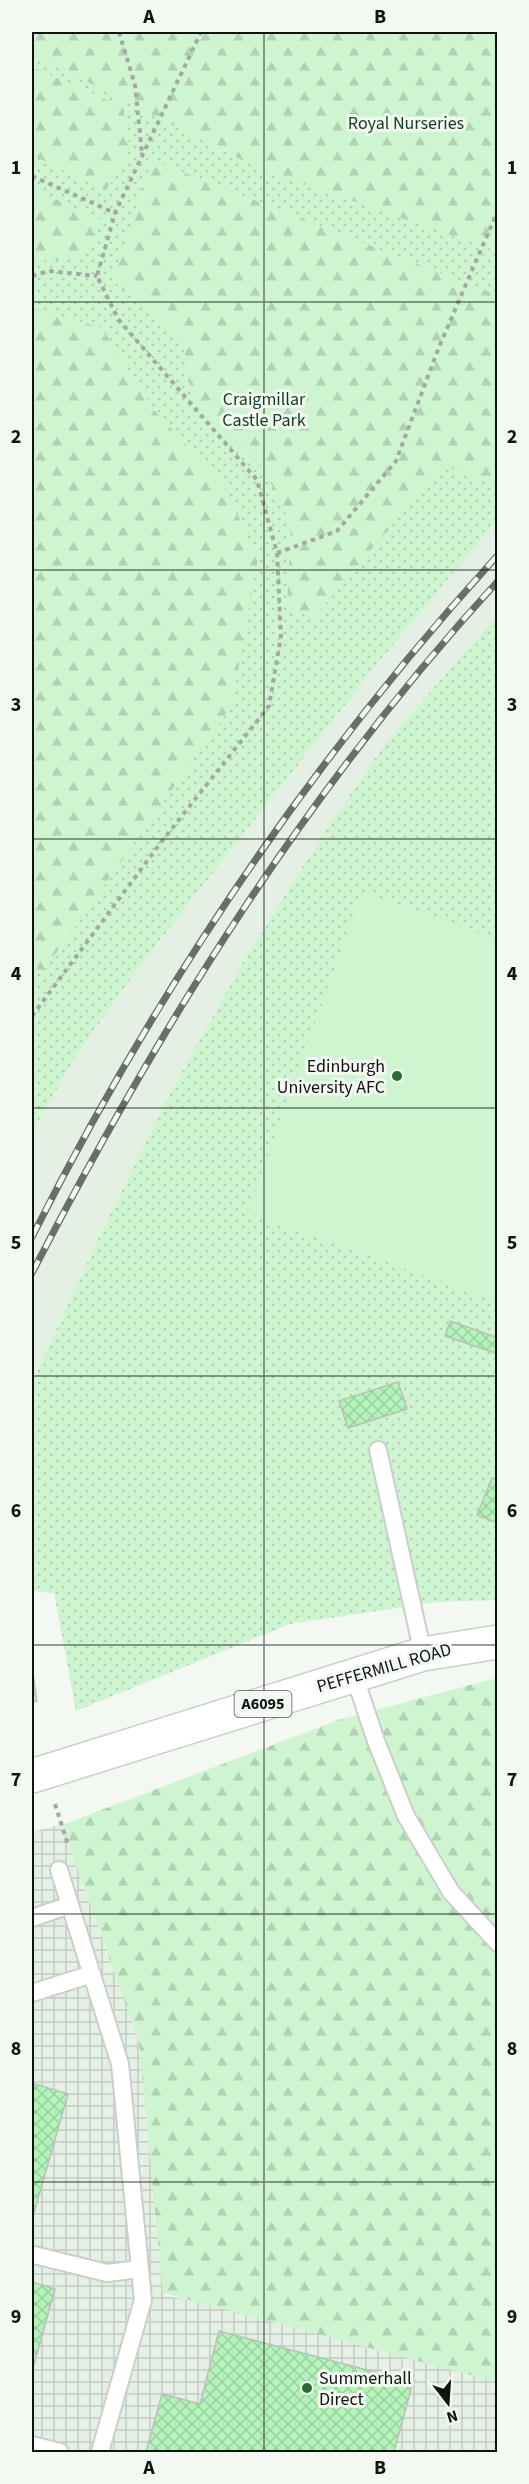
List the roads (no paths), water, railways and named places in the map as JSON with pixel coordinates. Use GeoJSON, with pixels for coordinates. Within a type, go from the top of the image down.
{"type":"FeatureCollection","features":[{"type":"Feature","properties":{"kind":"main road","name":"PEFFERMILL ROAD"},"geometry":{"type":"LineString","coordinates":[[32,1776],[423,1654],[498,1642]]}},
{"type":"Feature","properties":{"kind":"lane"},"geometry":{"type":"LineString","coordinates":[[378,1450],[423,1654]]}},
{"type":"Feature","properties":{"kind":"lane"},"geometry":{"type":"LineString","coordinates":[[354,1676],[375,1741],[406,1816],[451,1892],[498,1943]]}},
{"type":"Feature","properties":{"kind":"lane"},"geometry":{"type":"LineString","coordinates":[[59,1870],[120,2064],[143,2300],[100,2452]]}},
{"type":"Feature","properties":{"kind":"lane"},"geometry":{"type":"LineString","coordinates":[[32,1918],[70,1905]]}},
{"type":"Feature","properties":{"kind":"lane"},"geometry":{"type":"LineString","coordinates":[[32,1993],[92,1974]]}},
{"type":"Feature","properties":{"kind":"lane"},"geometry":{"type":"LineString","coordinates":[[34,2255],[108,2273],[140,2269]]}},
{"type":"Feature","properties":{"kind":"lane"},"geometry":{"type":"LineString","coordinates":[[32,2445],[60,2452]]}},
{"type":"Feature","properties":{"kind":"railway"},"geometry":{"type":"LineString","coordinates":[[32,1237],[131,1055],[185,966],[242,880],[364,713],[498,555]]}},
{"type":"Feature","properties":{"kind":"railway"},"geometry":{"type":"LineString","coordinates":[[32,1273],[132,1089],[242,912],[301,826],[363,742],[429,660],[498,581]]}},
{"type":"Feature","properties":{"kind":"place","name":"Edinburgh University AFC"},"geometry":{"type":"Point","coordinates":[397,1076]}},
{"type":"Feature","properties":{"kind":"place","name":"Summerhall Direct"},"geometry":{"type":"Point","coordinates":[307,2388]}},
{"type":"Feature","properties":{"kind":"park label","name":"Royal Nurseries"},"geometry":{"type":"Point","coordinates":[406,123]}},
{"type":"Feature","properties":{"kind":"park label","name":"Craigmillar Castle Park"},"geometry":{"type":"Point","coordinates":[264,409]}}]}
